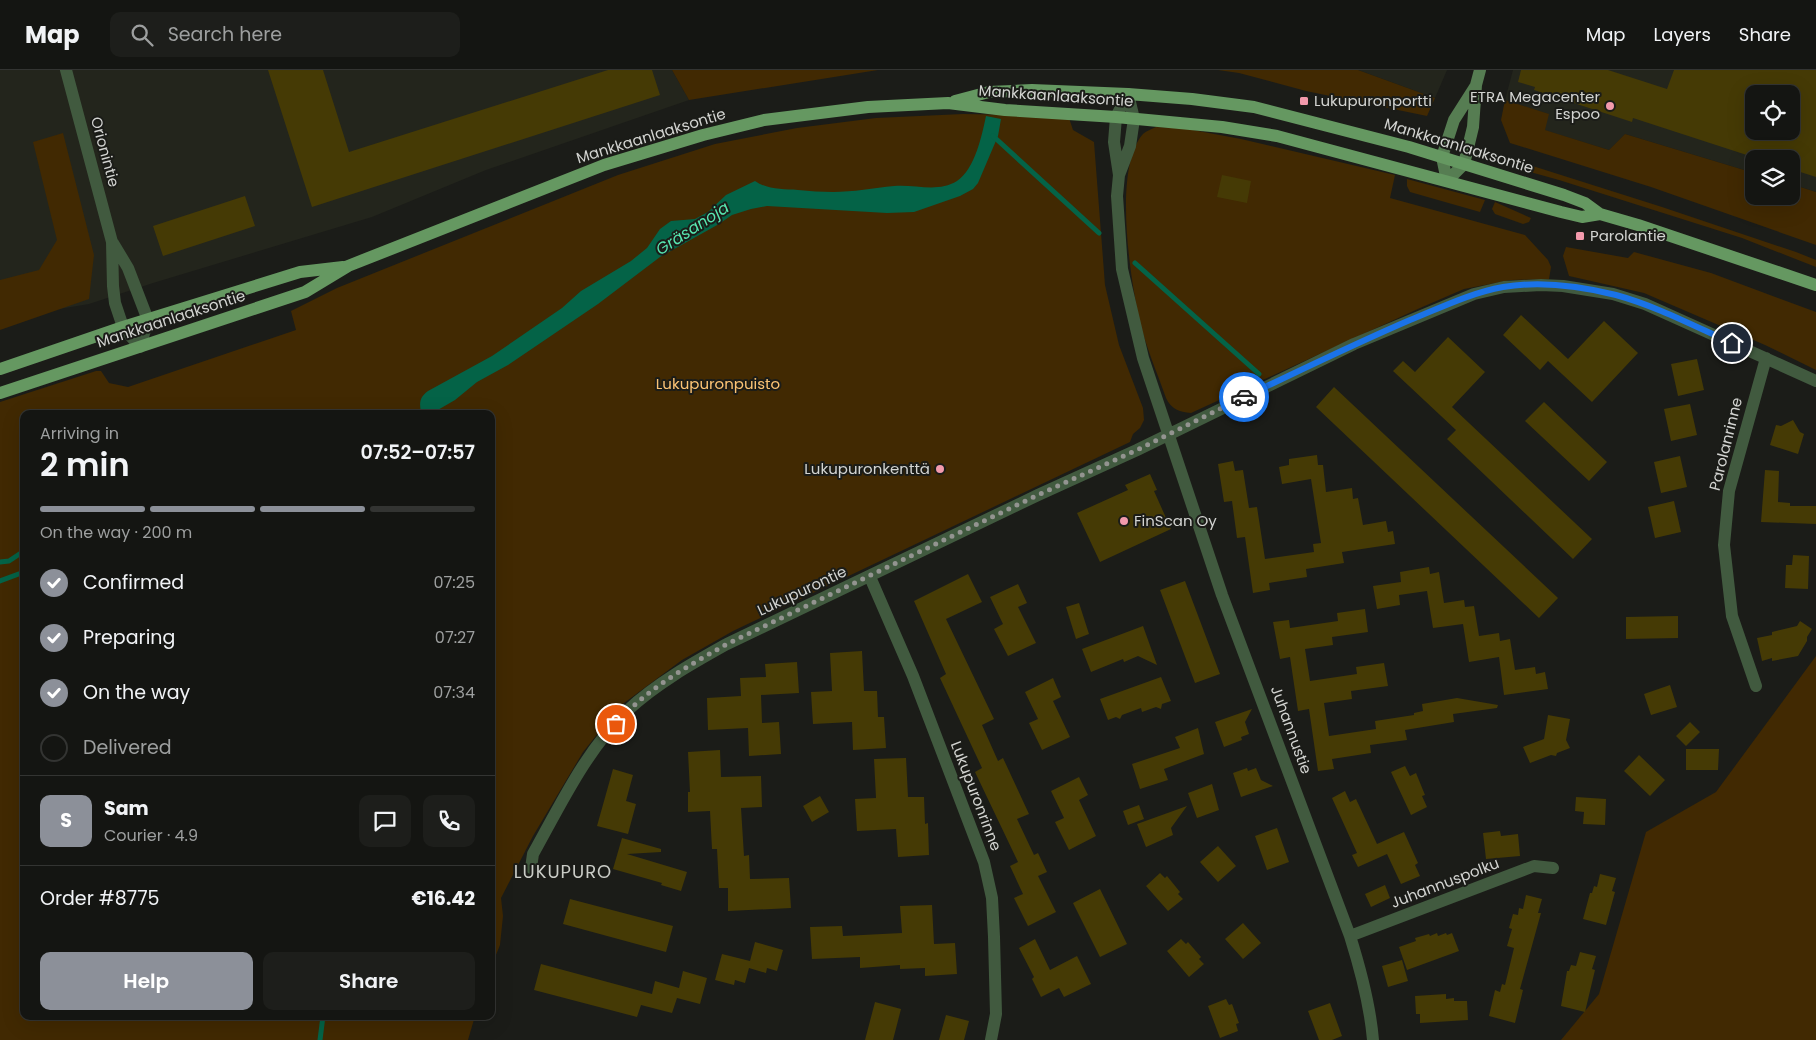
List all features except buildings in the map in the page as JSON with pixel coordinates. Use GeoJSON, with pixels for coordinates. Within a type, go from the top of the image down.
{"type":"FeatureCollection","features":[{"type":"Feature","properties":{"kind":"main road"},"geometry":{"type":"LineString","coordinates":[[1447,181],[1464,164],[1473,127],[1476,85],[1480,70]]}},
{"type":"Feature","properties":{"kind":"main road"},"geometry":{"type":"LineString","coordinates":[[1447,181],[1442,157],[1454,120],[1476,85]]}},
{"type":"Feature","properties":{"kind":"main road","name":"Mankkaanlaaksontie"},"geometry":{"type":"LineString","coordinates":[[948,103],[989,92],[1032,90],[1128,94],[1254,107],[1409,147],[1564,195],[1585,203],[1600,214],[1816,285]]}},
{"type":"Feature","properties":{"kind":"main road","name":"Mankkaanlaaksontie"},"geometry":{"type":"LineString","coordinates":[[0,393],[305,292],[348,266],[604,165],[703,135],[764,120],[868,107],[948,103],[1005,110],[1116,116],[1222,127],[1277,136],[1582,216],[1600,214]]}},
{"type":"Feature","properties":{"kind":"main road","name":"Mankkaanlaaksontie"},"geometry":{"type":"LineString","coordinates":[[0,369],[123,327],[300,272],[348,266]]}},
{"type":"Feature","properties":{"kind":"street","name":"Orionintie"},"geometry":{"type":"LineString","coordinates":[[66,70],[112,242],[112,286],[115,303],[123,327],[140,347]]}},
{"type":"Feature","properties":{"kind":"street"},"geometry":{"type":"LineString","coordinates":[[1128,94],[1116,116],[1114,142],[1119,175],[1117,196],[1122,269],[1142,358],[1167,435],[1354,344],[1474,294],[1504,287],[1563,286],[1614,294],[1637,301],[1816,381]]}},
{"type":"Feature","properties":{"kind":"street"},"geometry":{"type":"LineString","coordinates":[[1119,175],[1130,146],[1134,119],[1128,94]]}},
{"type":"Feature","properties":{"kind":"street","name":"Orionintie"},"geometry":{"type":"LineString","coordinates":[[112,242],[128,268],[148,320]]}},
{"type":"Feature","properties":{"kind":"street"},"geometry":{"type":"LineString","coordinates":[[140,347],[148,320]]}},
{"type":"Feature","properties":{"kind":"street","name":"Parolanrinne"},"geometry":{"type":"LineString","coordinates":[[1756,686],[1732,616],[1724,545],[1729,490],[1766,358]]}},
{"type":"Feature","properties":{"kind":"street","name":"Lukupurontie"},"geometry":{"type":"LineString","coordinates":[[531,868],[533,854],[576,775],[605,737],[628,710],[687,666],[727,644],[1167,435]]}},
{"type":"Feature","properties":{"kind":"street","name":"Juhannustie"},"geometry":{"type":"LineString","coordinates":[[1167,435],[1222,595],[1350,936],[1365,983],[1373,1040]]}},
{"type":"Feature","properties":{"kind":"street","name":"Lukupuronrinne"},"geometry":{"type":"LineString","coordinates":[[870,577],[913,676],[984,862],[992,898],[996,1014],[991,1040]]}},
{"type":"Feature","properties":{"kind":"street","name":"Juhannuspolku"},"geometry":{"type":"LineString","coordinates":[[1350,936],[1534,866],[1553,868]]}},
{"type":"Feature","properties":{"kind":"shaded area"},"geometry":{"type":"Polygon","coordinates":[[[0,70],[672,70],[689,100],[486,170],[372,217],[89,304],[17,316],[0,322],[0,70]]]}},
{"type":"Feature","properties":{"kind":"shaded area"},"geometry":{"type":"Polygon","coordinates":[[[1358,70],[1447,70],[1435,98],[1358,70]]]}},
{"type":"Feature","properties":{"kind":"shaded area"},"geometry":{"type":"Polygon","coordinates":[[[1513,70],[1816,70],[1816,192],[1800,187],[1800,150],[1745,150],[1745,170],[1625,134],[1609,150],[1544,130],[1548,114],[1505,100],[1513,70]]]}},
{"type":"Feature","properties":{"kind":"green space"},"geometry":{"type":"Polygon","coordinates":[[[672,70],[878,70],[689,100],[672,70]]]}},
{"type":"Feature","properties":{"kind":"green space"},"geometry":{"type":"Polygon","coordinates":[[[1218,70],[1358,70],[1435,98],[1427,116],[1306,91],[1239,73],[1218,70]]]}},
{"type":"Feature","properties":{"kind":"green space"},"geometry":{"type":"Polygon","coordinates":[[[1505,100],[1549,114],[1545,130],[1609,150],[1625,134],[1745,170],[1745,205],[1800,205],[1800,187],[1816,192],[1816,245],[1651,187],[1510,143],[1501,120],[1505,100]]]}},
{"type":"Feature","properties":{"kind":"green space","name":"Lukupuronpuisto"},"geometry":{"type":"Polygon","coordinates":[[[963,114],[1065,116],[1069,118],[1073,130],[1094,142],[1105,285],[1119,345],[1143,408],[1144,420],[1140,428],[1133,434],[1130,442],[733,631],[682,660],[620,706],[583,752],[533,836],[501,898],[503,916],[500,945],[495,957],[495,410],[20,410],[20,1020],[474,1020],[468,1040],[0,1040],[0,402],[96,371],[101,371],[109,383],[128,387],[296,330],[291,311],[337,288],[618,175],[715,144],[797,128],[876,118],[963,114]]]}},
{"type":"Feature","properties":{"kind":"green space"},"geometry":{"type":"Polygon","coordinates":[[[1156,127],[1182,128],[1241,139],[1395,175],[1390,198],[1525,235],[1548,260],[1551,267],[1549,279],[1511,280],[1464,289],[1191,413],[1179,411],[1170,405],[1166,398],[1144,338],[1135,299],[1128,250],[1126,196],[1128,171],[1134,150],[1143,134],[1156,127]]]}},
{"type":"Feature","properties":{"kind":"green space"},"geometry":{"type":"Polygon","coordinates":[[[63,133],[94,255],[89,299],[0,330],[0,280],[39,270],[57,240],[33,142],[63,133]]]}},
{"type":"Feature","properties":{"kind":"green space"},"geometry":{"type":"Polygon","coordinates":[[[1514,160],[1796,252],[1816,260],[1816,267],[1742,238],[1512,167],[1514,160]]]}},
{"type":"Feature","properties":{"kind":"green space"},"geometry":{"type":"Polygon","coordinates":[[[1407,179],[1485,200],[1480,212],[1410,192],[1407,186],[1407,179]]]}},
{"type":"Feature","properties":{"kind":"green space"},"geometry":{"type":"Polygon","coordinates":[[[1495,202],[1531,218],[1529,222],[1523,224],[1495,214],[1492,209],[1495,202]]]}},
{"type":"Feature","properties":{"kind":"green space"},"geometry":{"type":"Polygon","coordinates":[[[1566,247],[1628,258],[1634,252],[1711,273],[1816,312],[1816,370],[1765,345],[1644,293],[1569,276],[1563,256],[1566,247]]]}},
{"type":"Feature","properties":{"kind":"green space"},"geometry":{"type":"Polygon","coordinates":[[[1816,656],[1816,1040],[1561,1040],[1599,994],[1646,832],[1716,792],[1816,656]]]}},
{"type":"Feature","properties":{"kind":"water","name":"Gräsanoja"},"geometry":{"type":"Polygon","coordinates":[[[986,116],[1001,119],[998,136],[978,183],[973,189],[960,196],[914,212],[887,213],[767,206],[732,215],[660,257],[598,304],[508,365],[477,382],[455,400],[438,410],[421,410],[421,400],[428,391],[492,356],[562,308],[581,291],[631,261],[647,248],[660,229],[671,221],[695,219],[708,212],[726,195],[755,181],[776,189],[829,192],[894,186],[942,187],[950,185],[963,176],[969,168],[980,142],[986,116]]]}},
{"type":"Feature","properties":{"kind":"waterway"},"geometry":{"type":"LineString","coordinates":[[993,136],[1099,233]]}},
{"type":"Feature","properties":{"kind":"waterway"},"geometry":{"type":"LineString","coordinates":[[1135,263],[1259,374]]}},
{"type":"Feature","properties":{"kind":"waterway"},"geometry":{"type":"LineString","coordinates":[[0,562],[9,561],[20,554]]}},
{"type":"Feature","properties":{"kind":"waterway"},"geometry":{"type":"LineString","coordinates":[[0,581],[20,574]]}},
{"type":"Feature","properties":{"kind":"waterway","name":"LUKUPURO"},"geometry":{"type":"LineString","coordinates":[[320,1040],[322,1020]]}},
{"type":"Feature","properties":{"kind":"way so far"},"geometry":{"type":"LineString","coordinates":[[616,724],[628,710],[655,689],[687,666],[727,644],[1038,495],[1137,450],[1244,397]]}},
{"type":"Feature","properties":{"kind":"place","name":"Lukupuronportti"},"geometry":{"type":"Point","coordinates":[1304,101]}},
{"type":"Feature","properties":{"kind":"place","name":"ETRA Megacenter Espoo"},"geometry":{"type":"Point","coordinates":[1610,106]}},
{"type":"Feature","properties":{"kind":"place","name":"Parolantie"},"geometry":{"type":"Point","coordinates":[1580,236]}},
{"type":"Feature","properties":{"kind":"place","name":"Lukupuronkenttä"},"geometry":{"type":"Point","coordinates":[940,469]}},
{"type":"Feature","properties":{"kind":"place","name":"FinScan Oy"},"geometry":{"type":"Point","coordinates":[1124,521]}},
{"type":"Feature","properties":{"kind":"district","name":"LUKUPURO"},"geometry":{"type":"Point","coordinates":[563,872]}},
{"type":"Feature","properties":{"kind":"route"},"geometry":{"type":"LineString","coordinates":[[1244,397],[1354,344],[1474,294],[1504,287],[1563,286],[1614,294],[1637,301],[1732,343]]}}]}
